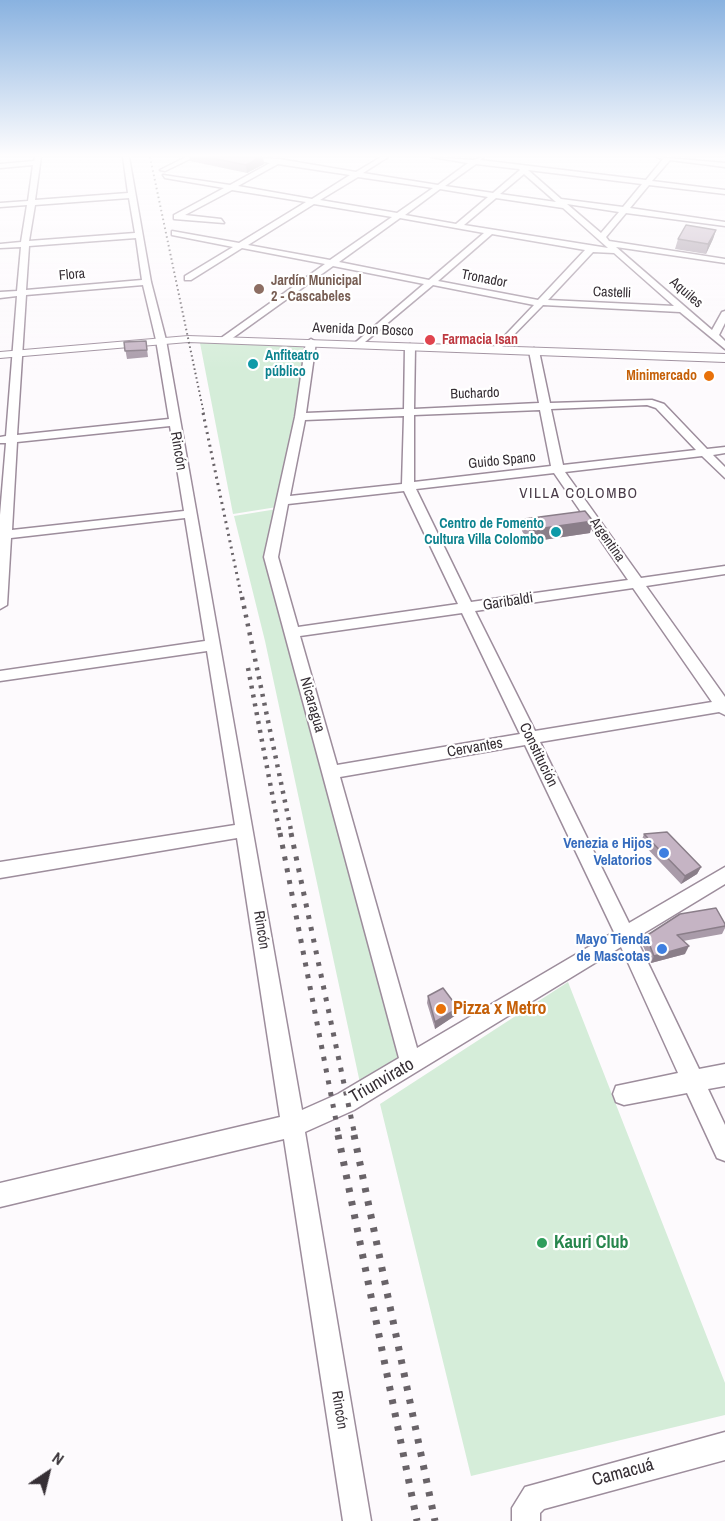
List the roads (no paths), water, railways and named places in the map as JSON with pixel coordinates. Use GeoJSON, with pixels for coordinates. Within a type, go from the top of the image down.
{"type":"FeatureCollection","features":[{"type":"Feature","properties":{"kind":"main road","name":"Avenida Don Bosco"},"geometry":{"type":"LineString","coordinates":[[0,355],[161,340],[224,340],[725,358]]}},
{"type":"Feature","properties":{"kind":"street"},"geometry":{"type":"LineString","coordinates":[[0,605],[6,440],[18,353],[28,228]]}},
{"type":"Feature","properties":{"kind":"street","name":"Rincón"},"geometry":{"type":"LineString","coordinates":[[138,228],[147,282],[161,340],[173,422],[245,830],[357,1521]]}},
{"type":"Feature","properties":{"kind":"street"},"geometry":{"type":"LineString","coordinates":[[188,278],[267,228]]}},
{"type":"Feature","properties":{"kind":"street"},"geometry":{"type":"LineString","coordinates":[[224,340],[380,228]]}},
{"type":"Feature","properties":{"kind":"street"},"geometry":{"type":"LineString","coordinates":[[469,228],[591,249],[617,251]]}},
{"type":"Feature","properties":{"kind":"street","name":"Aquiles"},"geometry":{"type":"LineString","coordinates":[[589,228],[725,346]]}},
{"type":"Feature","properties":{"kind":"street"},"geometry":{"type":"LineString","coordinates":[[613,228],[604,241],[725,261]]}},
{"type":"Feature","properties":{"kind":"street"},"geometry":{"type":"LineString","coordinates":[[359,344],[490,232]]}},
{"type":"Feature","properties":{"kind":"street","name":"Tronador"},"geometry":{"type":"LineString","coordinates":[[175,233],[540,303]]}},
{"type":"Feature","properties":{"kind":"street"},"geometry":{"type":"LineString","coordinates":[[0,246],[139,235]]}},
{"type":"Feature","properties":{"kind":"street"},"geometry":{"type":"LineString","coordinates":[[497,349],[591,249]]}},
{"type":"Feature","properties":{"kind":"street","name":"Flora"},"geometry":{"type":"LineString","coordinates":[[0,295],[147,282]]}},
{"type":"Feature","properties":{"kind":"street","name":"Castelli"},"geometry":{"type":"LineString","coordinates":[[540,303],[684,309]]}},
{"type":"Feature","properties":{"kind":"street"},"geometry":{"type":"LineString","coordinates":[[714,335],[725,314]]}},
{"type":"Feature","properties":{"kind":"street","name":"Nicaragua"},"geometry":{"type":"LineString","coordinates":[[311,342],[300,417],[271,557],[411,1064]]}},
{"type":"Feature","properties":{"kind":"street","name":"Constitución"},"geometry":{"type":"LineString","coordinates":[[410,346],[408,486],[625,935],[725,1150]]}},
{"type":"Feature","properties":{"kind":"street","name":"Argentina"},"geometry":{"type":"LineString","coordinates":[[534,351],[558,470],[724,706]]}},
{"type":"Feature","properties":{"kind":"street","name":"Buchardo"},"geometry":{"type":"LineString","coordinates":[[300,417],[652,403],[660,406],[705,452]]}},
{"type":"Feature","properties":{"kind":"street"},"geometry":{"type":"LineString","coordinates":[[6,440],[173,422]]}},
{"type":"Feature","properties":{"kind":"street","name":"Guido Spano"},"geometry":{"type":"LineString","coordinates":[[282,501],[725,450]]}},
{"type":"Feature","properties":{"kind":"street"},"geometry":{"type":"LineString","coordinates":[[705,452],[725,474]]}},
{"type":"Feature","properties":{"kind":"street"},"geometry":{"type":"LineString","coordinates":[[3,535],[189,514]]}},
{"type":"Feature","properties":{"kind":"street","name":"Garibaldi"},"geometry":{"type":"LineString","coordinates":[[291,633],[725,570]]}},
{"type":"Feature","properties":{"kind":"street"},"geometry":{"type":"LineString","coordinates":[[0,676],[213,645]]}},
{"type":"Feature","properties":{"kind":"street","name":"Cervantes"},"geometry":{"type":"LineString","coordinates":[[331,772],[724,706]]}},
{"type":"Feature","properties":{"kind":"street"},"geometry":{"type":"LineString","coordinates":[[0,870],[245,830]]}},
{"type":"Feature","properties":{"kind":"street","name":"Triunvirato"},"geometry":{"type":"LineString","coordinates":[[0,1195],[292,1126],[333,1108],[411,1064],[725,874]]}},
{"type":"Feature","properties":{"kind":"street"},"geometry":{"type":"LineString","coordinates":[[624,1094],[725,1075]]}},
{"type":"Feature","properties":{"kind":"street","name":"Camacuá"},"geometry":{"type":"LineString","coordinates":[[526,1514],[536,1497],[725,1446]]}},
{"type":"Feature","properties":{"kind":"railway"},"geometry":{"type":"LineString","coordinates":[[165,228],[204,414]]}},
{"type":"Feature","properties":{"kind":"railway"},"geometry":{"type":"LineString","coordinates":[[203,413],[242,599]]}},
{"type":"Feature","properties":{"kind":"railway"},"geometry":{"type":"LineString","coordinates":[[242,597],[292,835]]}},
{"type":"Feature","properties":{"kind":"railway"},"geometry":{"type":"LineString","coordinates":[[248,668],[280,835]]}},
{"type":"Feature","properties":{"kind":"railway"},"geometry":{"type":"LineString","coordinates":[[280,833],[339,1136]]}},
{"type":"Feature","properties":{"kind":"railway"},"geometry":{"type":"LineString","coordinates":[[291,833],[355,1136]]}},
{"type":"Feature","properties":{"kind":"railway"},"geometry":{"type":"LineString","coordinates":[[338,1135],[417,1521]]}},
{"type":"Feature","properties":{"kind":"railway"},"geometry":{"type":"LineString","coordinates":[[354,1135],[435,1521]]}},
{"type":"Feature","properties":{"kind":"place","name":"Jardín Municipal 2 - Cascabeles"},"geometry":{"type":"Point","coordinates":[259,289]}},
{"type":"Feature","properties":{"kind":"place","name":"Farmacia Isan"},"geometry":{"type":"Point","coordinates":[430,340]}},
{"type":"Feature","properties":{"kind":"place","name":"Anfiteatro público"},"geometry":{"type":"Point","coordinates":[253,364]}},
{"type":"Feature","properties":{"kind":"place","name":"Minimercado"},"geometry":{"type":"Point","coordinates":[709,376]}},
{"type":"Feature","properties":{"kind":"place","name":"Centro de Fomento Cultura Villa Colombo"},"geometry":{"type":"Point","coordinates":[556,532]}},
{"type":"Feature","properties":{"kind":"place","name":"Venezia e Hijos Velatorios"},"geometry":{"type":"Point","coordinates":[664,853]}},
{"type":"Feature","properties":{"kind":"place","name":"Mayo Tienda de Mascotas"},"geometry":{"type":"Point","coordinates":[662,949]}},
{"type":"Feature","properties":{"kind":"place","name":"Pizza x Metro"},"geometry":{"type":"Point","coordinates":[441,1009]}},
{"type":"Feature","properties":{"kind":"place","name":"Kauri Club"},"geometry":{"type":"Point","coordinates":[542,1243]}},
{"type":"Feature","properties":{"kind":"district","name":"VILLA COLOMBO"},"geometry":{"type":"Point","coordinates":[579,494]}}]}
